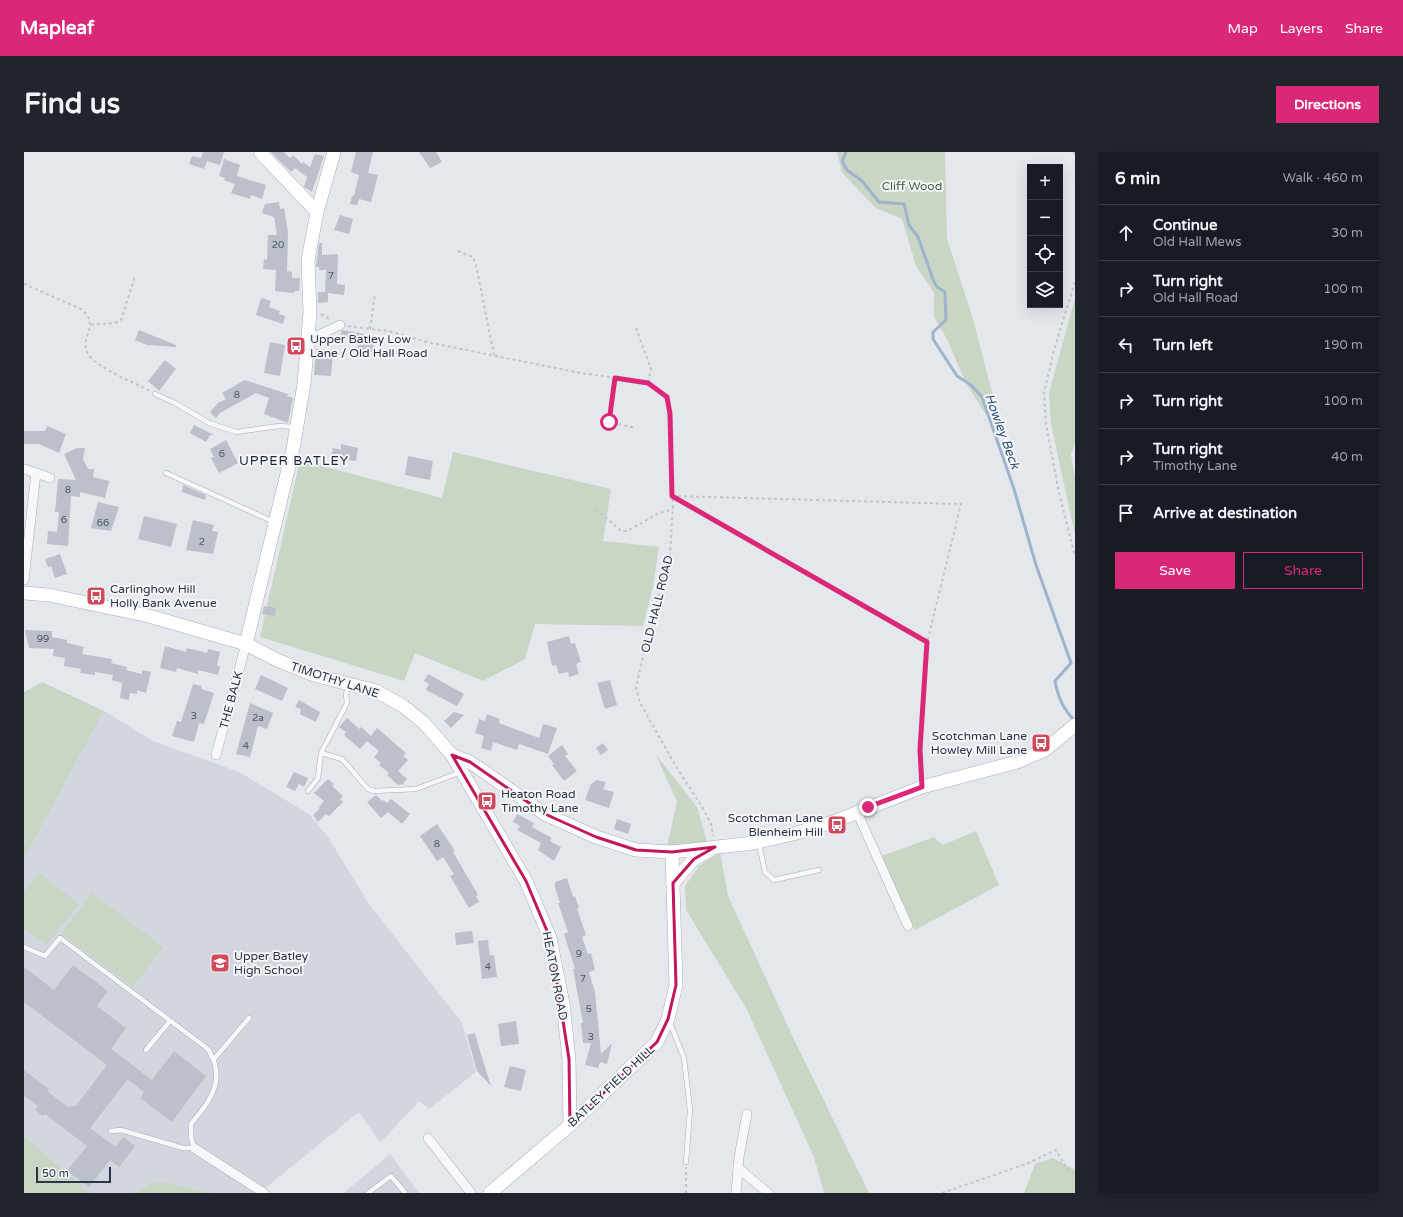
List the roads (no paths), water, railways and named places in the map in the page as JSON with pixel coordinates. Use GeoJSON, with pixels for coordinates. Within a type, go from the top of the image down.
{"type":"FeatureCollection","features":[{"type":"Feature","properties":{"kind":"street"},"geometry":{"type":"LineString","coordinates":[[260,152],[317,212]]}},
{"type":"Feature","properties":{"kind":"street"},"geometry":{"type":"LineString","coordinates":[[246,644],[296,427],[304,384],[310,312],[308,260],[317,212],[334,152]]}},
{"type":"Feature","properties":{"kind":"street"},"geometry":{"type":"LineString","coordinates":[[308,340],[340,325]]}},
{"type":"Feature","properties":{"kind":"street"},"geometry":{"type":"LineString","coordinates":[[24,469],[50,478]]}},
{"type":"Feature","properties":{"kind":"street"},"geometry":{"type":"LineString","coordinates":[[24,580],[36,473]]}},
{"type":"Feature","properties":{"kind":"street","name":"TIMOTHY LANE"},"geometry":{"type":"LineString","coordinates":[[24,594],[49,595],[149,616],[246,644],[277,660],[314,675],[376,691],[403,706],[424,723],[452,755],[470,762],[545,814],[596,837],[636,850],[672,852],[758,842],[797,834],[922,787],[1017,762],[1045,750],[1071,730]]}},
{"type":"Feature","properties":{"kind":"street","name":"THE BALK"},"geometry":{"type":"LineString","coordinates":[[216,755],[246,644]]}},
{"type":"Feature","properties":{"kind":"street","name":"HEATON ROAD"},"geometry":{"type":"LineString","coordinates":[[452,755],[526,881],[550,938],[563,1004],[569,1059],[570,1125]]}},
{"type":"Feature","properties":{"kind":"street"},"geometry":{"type":"LineString","coordinates":[[857,812],[908,926]]}},
{"type":"Feature","properties":{"kind":"street"},"geometry":{"type":"LineString","coordinates":[[673,883],[694,859],[716,847]]}},
{"type":"Feature","properties":{"kind":"street","name":"BATLEY FIELD HILL"},"geometry":{"type":"LineString","coordinates":[[490,1193],[570,1125],[658,1042],[668,1019],[676,986],[672,852]]}},
{"type":"Feature","properties":{"kind":"street"},"geometry":{"type":"LineString","coordinates":[[736,1193],[738,1168],[747,1114]]}},
{"type":"Feature","properties":{"kind":"street"},"geometry":{"type":"LineString","coordinates":[[428,1138],[471,1193]]}},
{"type":"Feature","properties":{"kind":"street"},"geometry":{"type":"LineString","coordinates":[[194,1148],[264,1193]]}},
{"type":"Feature","properties":{"kind":"street"},"geometry":{"type":"LineString","coordinates":[[738,1168],[768,1193]]}},
{"type":"Feature","properties":{"kind":"lane"},"geometry":{"type":"LineString","coordinates":[[155,394],[175,403],[209,423],[236,432],[279,426],[296,427]]}},
{"type":"Feature","properties":{"kind":"lane"},"geometry":{"type":"LineString","coordinates":[[166,473],[274,522]]}},
{"type":"Feature","properties":{"kind":"lane"},"geometry":{"type":"LineString","coordinates":[[308,791],[318,778],[321,753],[347,703],[346,694],[350,684]]}},
{"type":"Feature","properties":{"kind":"lane"},"geometry":{"type":"LineString","coordinates":[[321,753],[342,759],[368,789],[374,791],[416,789],[462,772]]}},
{"type":"Feature","properties":{"kind":"lane"},"geometry":{"type":"LineString","coordinates":[[758,842],[765,872],[770,879],[780,880],[819,870]]}},
{"type":"Feature","properties":{"kind":"lane"},"geometry":{"type":"LineString","coordinates":[[24,947],[45,956],[60,938],[208,1049],[214,1059],[218,1076],[215,1089],[206,1106],[191,1124],[191,1137],[194,1148],[183,1148],[121,1130],[111,1131]]}},
{"type":"Feature","properties":{"kind":"lane"},"geometry":{"type":"LineString","coordinates":[[214,1059],[249,1018]]}},
{"type":"Feature","properties":{"kind":"lane"},"geometry":{"type":"LineString","coordinates":[[668,1019],[684,1058],[690,1110],[686,1162]]}},
{"type":"Feature","properties":{"kind":"lane"},"geometry":{"type":"LineString","coordinates":[[146,1050],[170,1021]]}},
{"type":"Feature","properties":{"kind":"lane"},"geometry":{"type":"LineString","coordinates":[[368,1193],[391,1176],[405,1193]]}},
{"type":"Feature","properties":{"kind":"waterway","name":"Howley Beck"},"geometry":{"type":"LineString","coordinates":[[846,152],[842,161],[847,170],[862,181],[879,202],[904,204],[909,225],[918,237],[934,282],[937,287],[945,292],[946,320],[933,332],[933,339],[957,376],[971,385],[982,397],[1014,489],[1036,565],[1071,663],[1055,681],[1062,702],[1067,712],[1075,721]]}},
{"type":"Feature","properties":{"kind":"place","name":"Upper Batley Low Lane / Old Hall Road"},"geometry":{"type":"Point","coordinates":[296,346]}},
{"type":"Feature","properties":{"kind":"place","name":"Carlinghow Hill Holly Bank Avenue"},"geometry":{"type":"Point","coordinates":[96,596]}},
{"type":"Feature","properties":{"kind":"place","name":"Scotchman Lane Howley Mill Lane"},"geometry":{"type":"Point","coordinates":[1041,743]}},
{"type":"Feature","properties":{"kind":"place","name":"Heaton Road Timothy Lane"},"geometry":{"type":"Point","coordinates":[487,801]}},
{"type":"Feature","properties":{"kind":"place","name":"Scotchman Lane Blenheim Hill"},"geometry":{"type":"Point","coordinates":[837,825]}},
{"type":"Feature","properties":{"kind":"place","name":"Upper Batley High School"},"geometry":{"type":"Point","coordinates":[220,963]}},
{"type":"Feature","properties":{"kind":"district","name":"UPPER BATLEY"},"geometry":{"type":"Point","coordinates":[294,460]}},
{"type":"Feature","properties":{"kind":"park label","name":"Cliff Wood"},"geometry":{"type":"Point","coordinates":[912,186]}}]}
